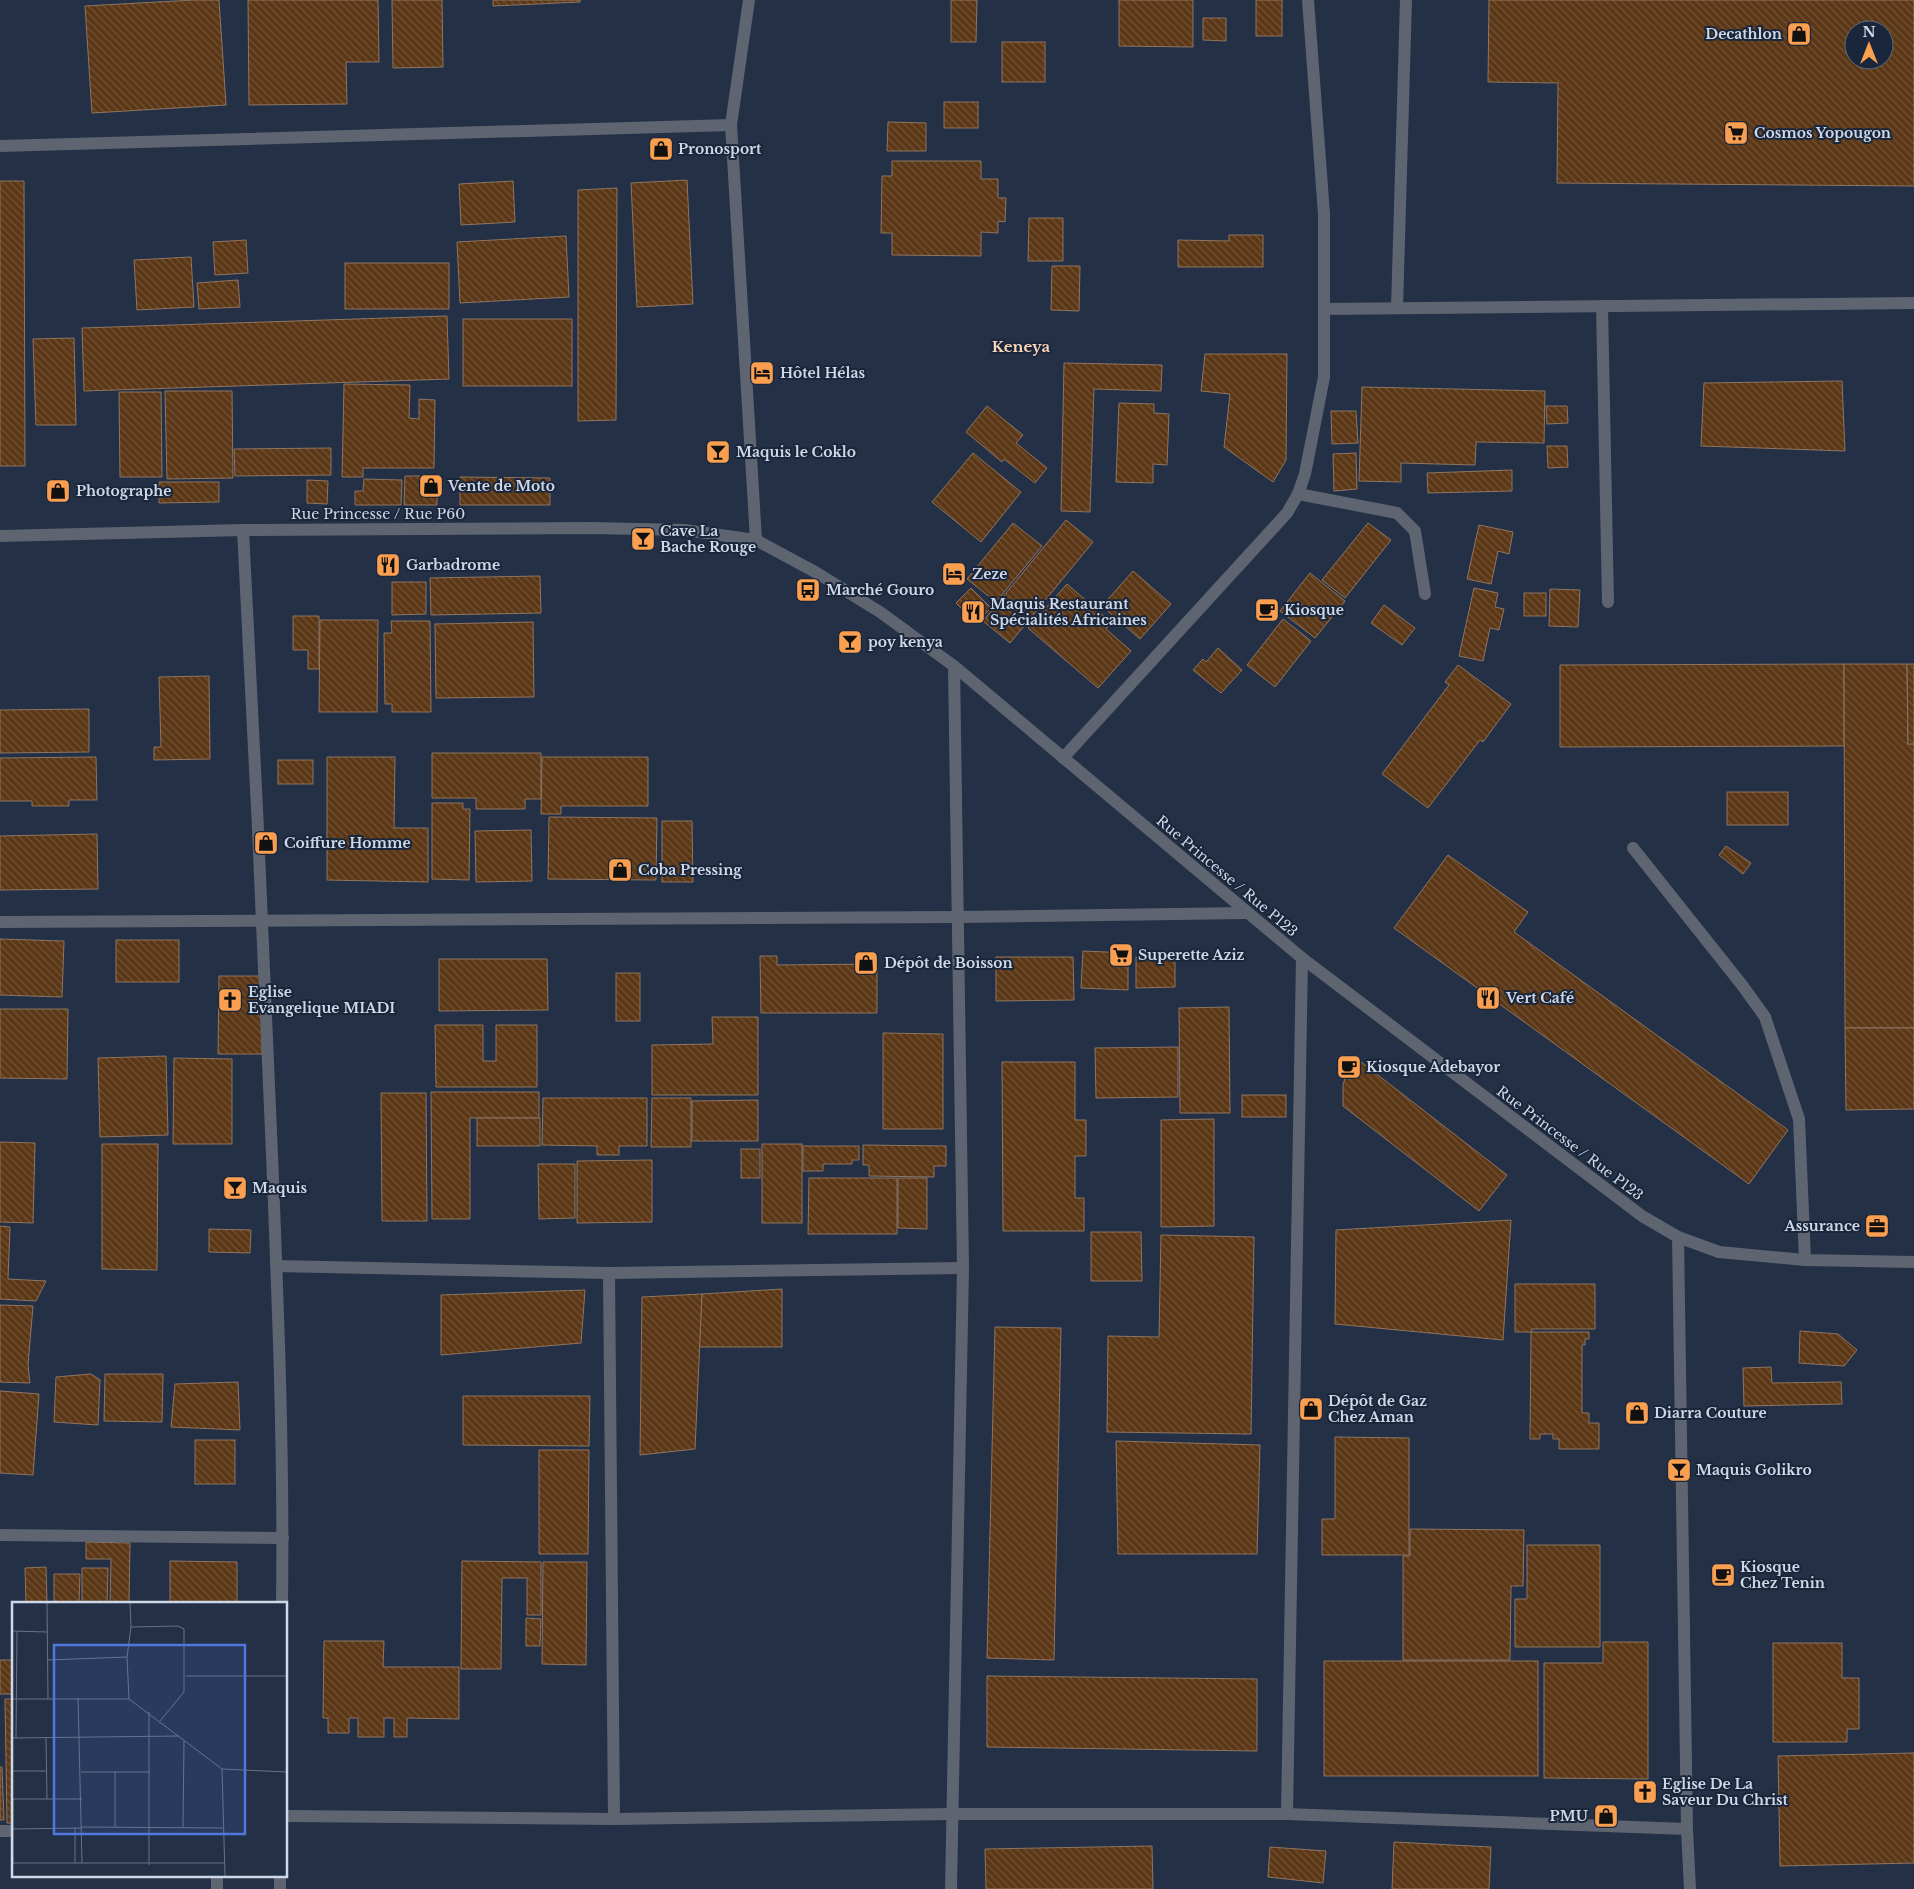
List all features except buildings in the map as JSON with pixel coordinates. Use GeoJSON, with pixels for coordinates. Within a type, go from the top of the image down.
{"type":"FeatureCollection","features":[{"type":"Feature","properties":{"kind":"street"},"geometry":{"type":"LineString","coordinates":[[749,0],[730,125],[756,540]]}},
{"type":"Feature","properties":{"kind":"street"},"geometry":{"type":"LineString","coordinates":[[1063,758],[1287,512],[1298,494],[1305,474],[1324,377],[1324,214],[1308,0]]}},
{"type":"Feature","properties":{"kind":"street"},"geometry":{"type":"LineString","coordinates":[[1397,308],[1406,0]]}},
{"type":"Feature","properties":{"kind":"street"},"geometry":{"type":"LineString","coordinates":[[0,146],[730,125]]}},
{"type":"Feature","properties":{"kind":"street"},"geometry":{"type":"LineString","coordinates":[[1324,309],[1914,303]]}},
{"type":"Feature","properties":{"kind":"street"},"geometry":{"type":"LineString","coordinates":[[1602,306],[1608,602]]}},
{"type":"Feature","properties":{"kind":"street"},"geometry":{"type":"LineString","coordinates":[[1298,494],[1397,513],[1415,531],[1425,594]]}},
{"type":"Feature","properties":{"kind":"street","name":"Rue Princesse / Rue P60"},"geometry":{"type":"LineString","coordinates":[[0,536],[243,530],[582,528],[684,530],[756,540]]}},
{"type":"Feature","properties":{"kind":"street"},"geometry":{"type":"LineString","coordinates":[[243,530],[263,920],[276,1266],[283,1538],[282,1602]]}},
{"type":"Feature","properties":{"kind":"street","name":"Rue Princesse / Rue P123"},"geometry":{"type":"LineString","coordinates":[[756,540],[817,573],[880,612],[954,666],[1302,958],[1642,1216],[1678,1237],[1719,1252],[1805,1260],[1914,1262]]}},
{"type":"Feature","properties":{"kind":"street"},"geometry":{"type":"LineString","coordinates":[[951,1889],[951,1814],[964,1268],[954,666]]}},
{"type":"Feature","properties":{"kind":"street"},"geometry":{"type":"LineString","coordinates":[[1633,848],[1742,985],[1765,1018],[1799,1119],[1805,1260]]}},
{"type":"Feature","properties":{"kind":"street"},"geometry":{"type":"LineString","coordinates":[[0,922],[957,917],[1247,913]]}},
{"type":"Feature","properties":{"kind":"street"},"geometry":{"type":"LineString","coordinates":[[1287,1814],[1302,958]]}},
{"type":"Feature","properties":{"kind":"street"},"geometry":{"type":"LineString","coordinates":[[1678,1237],[1687,1829],[1690,1889]]}},
{"type":"Feature","properties":{"kind":"street"},"geometry":{"type":"LineString","coordinates":[[276,1266],[610,1273],[964,1268]]}},
{"type":"Feature","properties":{"kind":"street"},"geometry":{"type":"LineString","coordinates":[[610,1273],[614,1819]]}},
{"type":"Feature","properties":{"kind":"street"},"geometry":{"type":"LineString","coordinates":[[0,1535],[283,1538]]}},
{"type":"Feature","properties":{"kind":"street"},"geometry":{"type":"LineString","coordinates":[[288,1816],[614,1819],[951,1814],[1287,1814],[1687,1829]]}},
{"type":"Feature","properties":{"kind":"street"},"geometry":{"type":"LineString","coordinates":[[217,1876],[217,1889]]}},
{"type":"Feature","properties":{"kind":"street"},"geometry":{"type":"LineString","coordinates":[[280,1876],[280,1889]]}},
{"type":"Feature","properties":{"kind":"place","name":"Decathlon"},"geometry":{"type":"Point","coordinates":[1799,34]}},
{"type":"Feature","properties":{"kind":"place","name":"Cosmos Yopougon"},"geometry":{"type":"Point","coordinates":[1736,133]}},
{"type":"Feature","properties":{"kind":"place","name":"Pronosport"},"geometry":{"type":"Point","coordinates":[661,149]}},
{"type":"Feature","properties":{"kind":"place","name":"Hôtel Hélas"},"geometry":{"type":"Point","coordinates":[762,373]}},
{"type":"Feature","properties":{"kind":"place","name":"Maquis le Coklo"},"geometry":{"type":"Point","coordinates":[718,452]}},
{"type":"Feature","properties":{"kind":"place","name":"Vente de Moto"},"geometry":{"type":"Point","coordinates":[431,486]}},
{"type":"Feature","properties":{"kind":"place","name":"Photographe"},"geometry":{"type":"Point","coordinates":[58,491]}},
{"type":"Feature","properties":{"kind":"place","name":"Cave La Bache Rouge"},"geometry":{"type":"Point","coordinates":[643,539]}},
{"type":"Feature","properties":{"kind":"place","name":"Garbadrome"},"geometry":{"type":"Point","coordinates":[388,565]}},
{"type":"Feature","properties":{"kind":"place","name":"Zeze"},"geometry":{"type":"Point","coordinates":[954,574]}},
{"type":"Feature","properties":{"kind":"place","name":"Marché Gouro"},"geometry":{"type":"Point","coordinates":[808,590]}},
{"type":"Feature","properties":{"kind":"place","name":"Kiosque"},"geometry":{"type":"Point","coordinates":[1267,610]}},
{"type":"Feature","properties":{"kind":"place","name":"Maquis Restaurant Spécialités Africaines"},"geometry":{"type":"Point","coordinates":[973,612]}},
{"type":"Feature","properties":{"kind":"place","name":"poy kenya"},"geometry":{"type":"Point","coordinates":[850,642]}},
{"type":"Feature","properties":{"kind":"place","name":"Coiffure Homme"},"geometry":{"type":"Point","coordinates":[266,843]}},
{"type":"Feature","properties":{"kind":"place","name":"Coba Pressing"},"geometry":{"type":"Point","coordinates":[620,870]}},
{"type":"Feature","properties":{"kind":"place","name":"Superette Aziz"},"geometry":{"type":"Point","coordinates":[1121,955]}},
{"type":"Feature","properties":{"kind":"place","name":"Dépôt de Boisson"},"geometry":{"type":"Point","coordinates":[866,963]}},
{"type":"Feature","properties":{"kind":"place","name":"Vert Café"},"geometry":{"type":"Point","coordinates":[1488,998]}},
{"type":"Feature","properties":{"kind":"place","name":"Eglise Evangelique MIADI"},"geometry":{"type":"Point","coordinates":[230,1000]}},
{"type":"Feature","properties":{"kind":"place","name":"Kiosque Adebayor"},"geometry":{"type":"Point","coordinates":[1349,1067]}},
{"type":"Feature","properties":{"kind":"place","name":"Maquis"},"geometry":{"type":"Point","coordinates":[235,1188]}},
{"type":"Feature","properties":{"kind":"place","name":"Assurance"},"geometry":{"type":"Point","coordinates":[1877,1226]}},
{"type":"Feature","properties":{"kind":"place","name":"Dépôt de Gaz Chez Aman"},"geometry":{"type":"Point","coordinates":[1311,1409]}},
{"type":"Feature","properties":{"kind":"place","name":"Diarra Couture"},"geometry":{"type":"Point","coordinates":[1637,1413]}},
{"type":"Feature","properties":{"kind":"place","name":"Maquis Golikro"},"geometry":{"type":"Point","coordinates":[1679,1470]}},
{"type":"Feature","properties":{"kind":"place","name":"Kiosque Chez Tenin"},"geometry":{"type":"Point","coordinates":[1723,1575]}},
{"type":"Feature","properties":{"kind":"place","name":"Eglise De La Saveur Du Christ"},"geometry":{"type":"Point","coordinates":[1645,1792]}},
{"type":"Feature","properties":{"kind":"place","name":"PMU"},"geometry":{"type":"Point","coordinates":[1606,1816]}},
{"type":"Feature","properties":{"kind":"district","name":"Keneya"},"geometry":{"type":"Point","coordinates":[1021,346]}}]}
